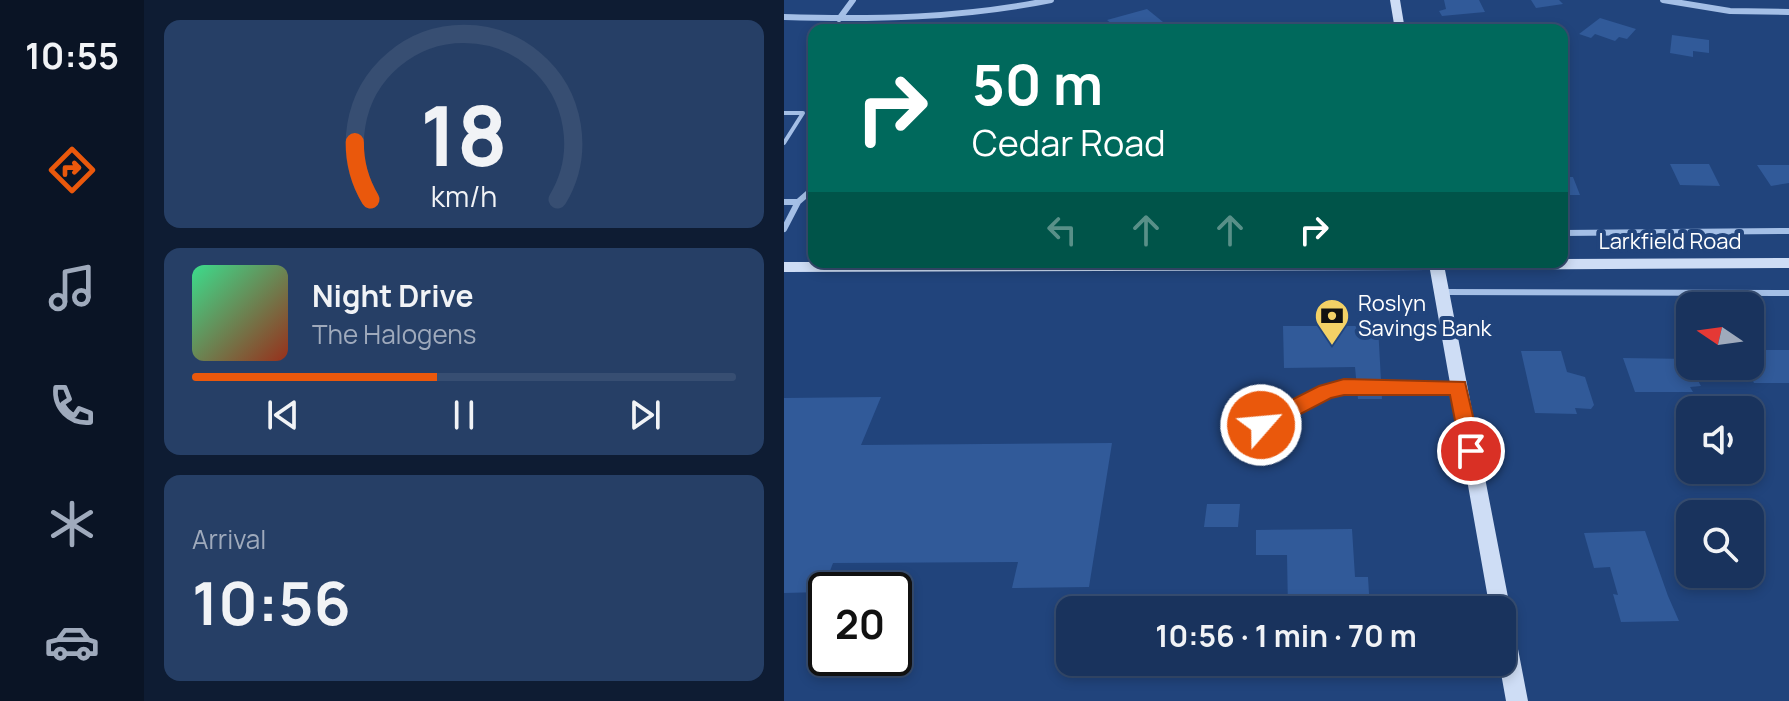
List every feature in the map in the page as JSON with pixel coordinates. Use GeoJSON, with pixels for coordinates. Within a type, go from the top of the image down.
{"type":"FeatureCollection","features":[{"type":"Feature","properties":{"kind":"main road"},"geometry":{"type":"LineString","coordinates":[[1395,0],[1399,24]]}},
{"type":"Feature","properties":{"kind":"main road","name":"Larkfield Road"},"geometry":{"type":"LineString","coordinates":[[1568,262],[1789,263]]}},
{"type":"Feature","properties":{"kind":"main road","name":"Larkfield Road"},"geometry":{"type":"LineString","coordinates":[[784,267],[808,266]]}},
{"type":"Feature","properties":{"kind":"main road"},"geometry":{"type":"LineString","coordinates":[[1437,268],[1497,596]]}},
{"type":"Feature","properties":{"kind":"main road"},"geometry":{"type":"LineString","coordinates":[[1512,676],[1517,701]]}},
{"type":"Feature","properties":{"kind":"street"},"geometry":{"type":"LineString","coordinates":[[839,19],[853,0]]}},
{"type":"Feature","properties":{"kind":"street"},"geometry":{"type":"LineString","coordinates":[[784,17],[839,19],[1004,11],[1051,0]]}},
{"type":"Feature","properties":{"kind":"street"},"geometry":{"type":"LineString","coordinates":[[1663,0],[1730,11],[1789,12]]}},
{"type":"Feature","properties":{"kind":"lane"},"geometry":{"type":"LineString","coordinates":[[784,113],[803,113],[784,143]]}},
{"type":"Feature","properties":{"kind":"lane"},"geometry":{"type":"LineString","coordinates":[[784,229],[798,202],[808,193]]}},
{"type":"Feature","properties":{"kind":"lane"},"geometry":{"type":"LineString","coordinates":[[784,202],[798,202]]}},
{"type":"Feature","properties":{"kind":"lane"},"geometry":{"type":"LineString","coordinates":[[1568,233],[1789,231]]}},
{"type":"Feature","properties":{"kind":"lane"},"geometry":{"type":"LineString","coordinates":[[1441,292],[1789,293]]}},
{"type":"Feature","properties":{"kind":"lane"},"geometry":{"type":"LineString","coordinates":[[1261,425],[1326,392],[1344,387],[1458,387]]}},
{"type":"Feature","properties":{"kind":"building"},"geometry":{"type":"Polygon","coordinates":[[[1444,0],[1479,0],[1485,12],[1442,16],[1439,11],[1446,9],[1444,0]]]}},
{"type":"Feature","properties":{"kind":"building"},"geometry":{"type":"Polygon","coordinates":[[[1531,0],[1559,0],[1563,4],[1536,8],[1531,0]]]}},
{"type":"Feature","properties":{"kind":"building"},"geometry":{"type":"Polygon","coordinates":[[[1147,9],[1163,22],[1112,24],[1107,20],[1147,9]]]}},
{"type":"Feature","properties":{"kind":"building"},"geometry":{"type":"Polygon","coordinates":[[[1600,18],[1636,29],[1627,39],[1619,37],[1615,41],[1595,34],[1591,38],[1579,34],[1600,18]]]}},
{"type":"Feature","properties":{"kind":"building"},"geometry":{"type":"Polygon","coordinates":[[[1672,35],[1709,40],[1709,53],[1693,51],[1693,57],[1670,53],[1672,35]]]}},
{"type":"Feature","properties":{"kind":"building"},"geometry":{"type":"Polygon","coordinates":[[[1670,164],[1709,164],[1720,186],[1680,185],[1670,164]]]}},
{"type":"Feature","properties":{"kind":"building"},"geometry":{"type":"Polygon","coordinates":[[[1757,165],[1789,165],[1789,183],[1771,186],[1757,165]]]}},
{"type":"Feature","properties":{"kind":"building"},"geometry":{"type":"Polygon","coordinates":[[[1568,177],[1573,177],[1580,195],[1568,195],[1568,177]]]}},
{"type":"Feature","properties":{"kind":"building","name":"Roslyn Savings Bank"},"geometry":{"type":"Polygon","coordinates":[[[1283,326],[1378,326],[1382,399],[1358,399],[1355,367],[1284,368],[1283,326]]]}},
{"type":"Feature","properties":{"kind":"building"},"geometry":{"type":"Polygon","coordinates":[[[1764,350],[1789,350],[1789,383],[1754,383],[1753,380],[1764,380],[1764,350]]]}},
{"type":"Feature","properties":{"kind":"building"},"geometry":{"type":"Polygon","coordinates":[[[1521,351],[1561,351],[1567,372],[1585,377],[1594,405],[1591,409],[1575,408],[1577,414],[1535,413],[1521,351]]]}},
{"type":"Feature","properties":{"kind":"building"},"geometry":{"type":"Polygon","coordinates":[[[1623,358],[1676,359],[1676,380],[1698,380],[1701,386],[1690,387],[1693,392],[1635,392],[1623,358]]]}},
{"type":"Feature","properties":{"kind":"building"},"geometry":{"type":"Polygon","coordinates":[[[881,397],[861,445],[1112,443],[1089,587],[1012,588],[1018,562],[833,563],[830,572],[808,572],[808,592],[784,593],[784,398],[881,397]]]}},
{"type":"Feature","properties":{"kind":"building"},"geometry":{"type":"Polygon","coordinates":[[[1207,504],[1240,504],[1238,527],[1204,527],[1207,504]]]}},
{"type":"Feature","properties":{"kind":"building"},"geometry":{"type":"Polygon","coordinates":[[[1352,529],[1355,577],[1368,577],[1369,596],[1288,596],[1287,555],[1256,555],[1256,530],[1352,529]]]}},
{"type":"Feature","properties":{"kind":"building"},"geometry":{"type":"Polygon","coordinates":[[[1645,531],[1679,621],[1621,622],[1610,567],[1594,568],[1584,533],[1645,531]]]}},
{"type":"Feature","properties":{"kind":"place","name":"Roslyn Savings Bank"},"geometry":{"type":"Point","coordinates":[1332,347]}},
{"type":"Feature","properties":{"kind":"route"},"geometry":{"type":"LineString","coordinates":[[1261,425],[1326,392],[1344,387],[1458,387],[1471,451]]}}]}
